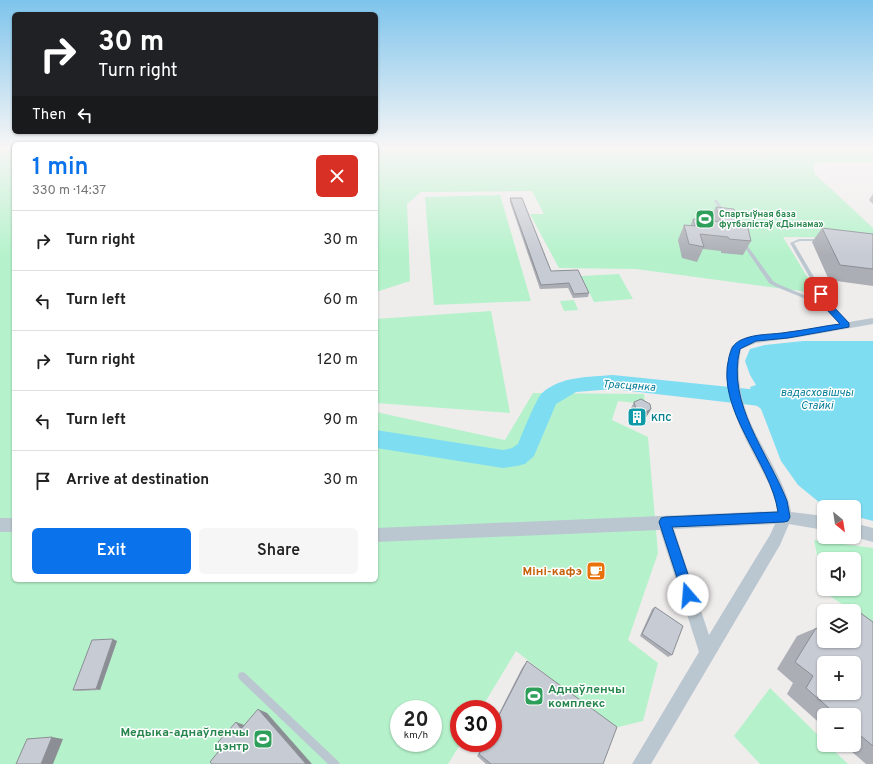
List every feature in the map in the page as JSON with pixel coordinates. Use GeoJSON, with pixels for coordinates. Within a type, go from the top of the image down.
{"type":"FeatureCollection","features":[{"type":"Feature","properties":{"kind":"street"},"geometry":{"type":"LineString","coordinates":[[641,764],[775,540],[784,517],[782,501],[774,481],[746,427],[738,406],[733,384],[732,363],[736,347],[755,338],[788,335],[873,321]]}},
{"type":"Feature","properties":{"kind":"street"},"geometry":{"type":"LineString","coordinates":[[378,535],[784,517],[817,522]]}},
{"type":"Feature","properties":{"kind":"street"},"geometry":{"type":"LineString","coordinates":[[665,522],[707,653]]}},
{"type":"Feature","properties":{"kind":"street"},"geometry":{"type":"LineString","coordinates":[[0,525],[12,525]]}},
{"type":"Feature","properties":{"kind":"street"},"geometry":{"type":"LineString","coordinates":[[861,532],[873,535]]}},
{"type":"Feature","properties":{"kind":"lane"},"geometry":{"type":"LineString","coordinates":[[716,201],[728,220]]}},
{"type":"Feature","properties":{"kind":"lane"},"geometry":{"type":"LineString","coordinates":[[742,240],[771,282],[829,307]]}},
{"type":"Feature","properties":{"kind":"lane"},"geometry":{"type":"LineString","coordinates":[[829,240],[799,240],[792,243],[829,307],[846,325]]}},
{"type":"Feature","properties":{"kind":"lane"},"geometry":{"type":"LineString","coordinates":[[242,676],[335,764]]}},
{"type":"Feature","properties":{"kind":"green space"},"geometry":{"type":"Polygon","coordinates":[[[0,184],[12,184],[12,582],[378,582],[378,412],[505,440],[533,393],[644,394],[645,404],[618,401],[612,420],[648,437],[658,553],[628,640],[658,663],[643,721],[614,728],[516,651],[486,700],[450,700],[450,752],[455,752],[448,764],[0,764],[0,184]]]}},
{"type":"Feature","properties":{"kind":"green space","name":"Спартыўная база футбалістаў «Дынама»"},"geometry":{"type":"Polygon","coordinates":[[[378,184],[825,184],[873,228],[873,238],[783,237],[811,283],[808,284],[815,293],[636,269],[559,268],[530,214],[544,214],[532,191],[421,192],[407,204],[410,281],[378,291],[378,184]]]}},
{"type":"Feature","properties":{"kind":"green space"},"geometry":{"type":"Polygon","coordinates":[[[500,195],[531,301],[434,305],[425,197],[500,195]]]}},
{"type":"Feature","properties":{"kind":"green space"},"geometry":{"type":"Polygon","coordinates":[[[619,274],[633,299],[594,302],[581,276],[619,274]]]}},
{"type":"Feature","properties":{"kind":"green space"},"geometry":{"type":"Polygon","coordinates":[[[574,300],[578,310],[564,311],[560,301],[574,300]]]}},
{"type":"Feature","properties":{"kind":"green space"},"geometry":{"type":"Polygon","coordinates":[[[491,311],[510,413],[378,403],[378,319],[491,311]]]}},
{"type":"Feature","properties":{"kind":"green space"},"geometry":{"type":"Polygon","coordinates":[[[814,540],[817,540],[817,544],[844,544],[873,548],[873,624],[861,616],[861,604],[842,604],[830,596],[861,596],[861,552],[817,552],[817,554],[814,540]]]}},
{"type":"Feature","properties":{"kind":"green space"},"geometry":{"type":"Polygon","coordinates":[[[770,688],[817,734],[817,752],[835,752],[848,764],[760,764],[734,736],[770,688]]]}},
{"type":"Feature","properties":{"kind":"water","name":"вадасховішчы Стайкі"},"geometry":{"type":"Polygon","coordinates":[[[803,341],[873,341],[873,521],[861,518],[861,500],[817,500],[798,485],[781,461],[761,409],[755,404],[750,387],[756,385],[750,375],[745,361],[750,349],[765,345],[803,341]]]}},
{"type":"Feature","properties":{"kind":"building"},"geometry":{"type":"Polygon","coordinates":[[[510,198],[522,198],[551,271],[578,270],[589,293],[574,294],[569,283],[541,285],[510,198]]]}},
{"type":"Feature","properties":{"kind":"building"},"geometry":{"type":"Polygon","coordinates":[[[716,207],[734,209],[741,227],[748,228],[751,241],[700,234],[704,247],[689,244],[684,225],[695,226],[693,219],[721,222],[716,207]]]}},
{"type":"Feature","properties":{"kind":"building"},"geometry":{"type":"Polygon","coordinates":[[[822,228],[873,234],[873,269],[840,265],[822,228]]]}},
{"type":"Feature","properties":{"kind":"building"},"geometry":{"type":"Polygon","coordinates":[[[641,399],[650,404],[651,409],[644,413],[636,409],[634,402],[641,399]]]}},
{"type":"Feature","properties":{"kind":"building"},"geometry":{"type":"Polygon","coordinates":[[[655,607],[683,626],[672,655],[642,634],[655,607]]]}},
{"type":"Feature","properties":{"kind":"building"},"geometry":{"type":"Polygon","coordinates":[[[861,613],[873,622],[873,746],[861,736],[861,708],[829,708],[820,700],[861,700],[861,656],[817,656],[817,698],[806,688],[813,676],[795,662],[816,628],[817,648],[861,648],[861,613]]]}},
{"type":"Feature","properties":{"kind":"building"},"geometry":{"type":"Polygon","coordinates":[[[113,639],[96,689],[73,690],[92,640],[113,639]]]}},
{"type":"Feature","properties":{"kind":"building","name":"Аднаўленчы комплекс"},"geometry":{"type":"Polygon","coordinates":[[[527,661],[617,727],[603,764],[491,764],[479,754],[480,752],[502,752],[502,710],[527,661]]]}},
{"type":"Feature","properties":{"kind":"building","name":"Медыка-аднаўленчы цэнтр"},"geometry":{"type":"Polygon","coordinates":[[[258,709],[306,764],[212,764],[210,762],[222,747],[218,742],[236,722],[241,729],[258,709]]]}},
{"type":"Feature","properties":{"kind":"building"},"geometry":{"type":"Polygon","coordinates":[[[52,737],[41,764],[16,764],[27,739],[52,737]]]}},
{"type":"Feature","properties":{"kind":"waterway","name":"Трасцянка"},"geometry":{"type":"LineString","coordinates":[[378,439],[503,459],[517,457],[526,450],[548,399],[560,391],[574,385],[613,382],[778,400]]}},
{"type":"Feature","properties":{"kind":"place","name":"Спартыўная база футбалістаў «Дынама»"},"geometry":{"type":"Point","coordinates":[705,219]}},
{"type":"Feature","properties":{"kind":"place","name":"КПС"},"geometry":{"type":"Point","coordinates":[637,417]}},
{"type":"Feature","properties":{"kind":"place","name":"Міні-кафэ"},"geometry":{"type":"Point","coordinates":[596,571]}},
{"type":"Feature","properties":{"kind":"place","name":"Аднаўленчы комплекс"},"geometry":{"type":"Point","coordinates":[534,696]}},
{"type":"Feature","properties":{"kind":"place","name":"Медыка-аднаўленчы цэнтр"},"geometry":{"type":"Point","coordinates":[263,739]}},
{"type":"Feature","properties":{"kind":"route"},"geometry":{"type":"LineString","coordinates":[[688,595],[665,522],[784,517],[782,501],[774,481],[746,427],[738,406],[733,384],[732,363],[736,347],[755,338],[788,335],[846,325],[829,307],[821,294]]}}]}
